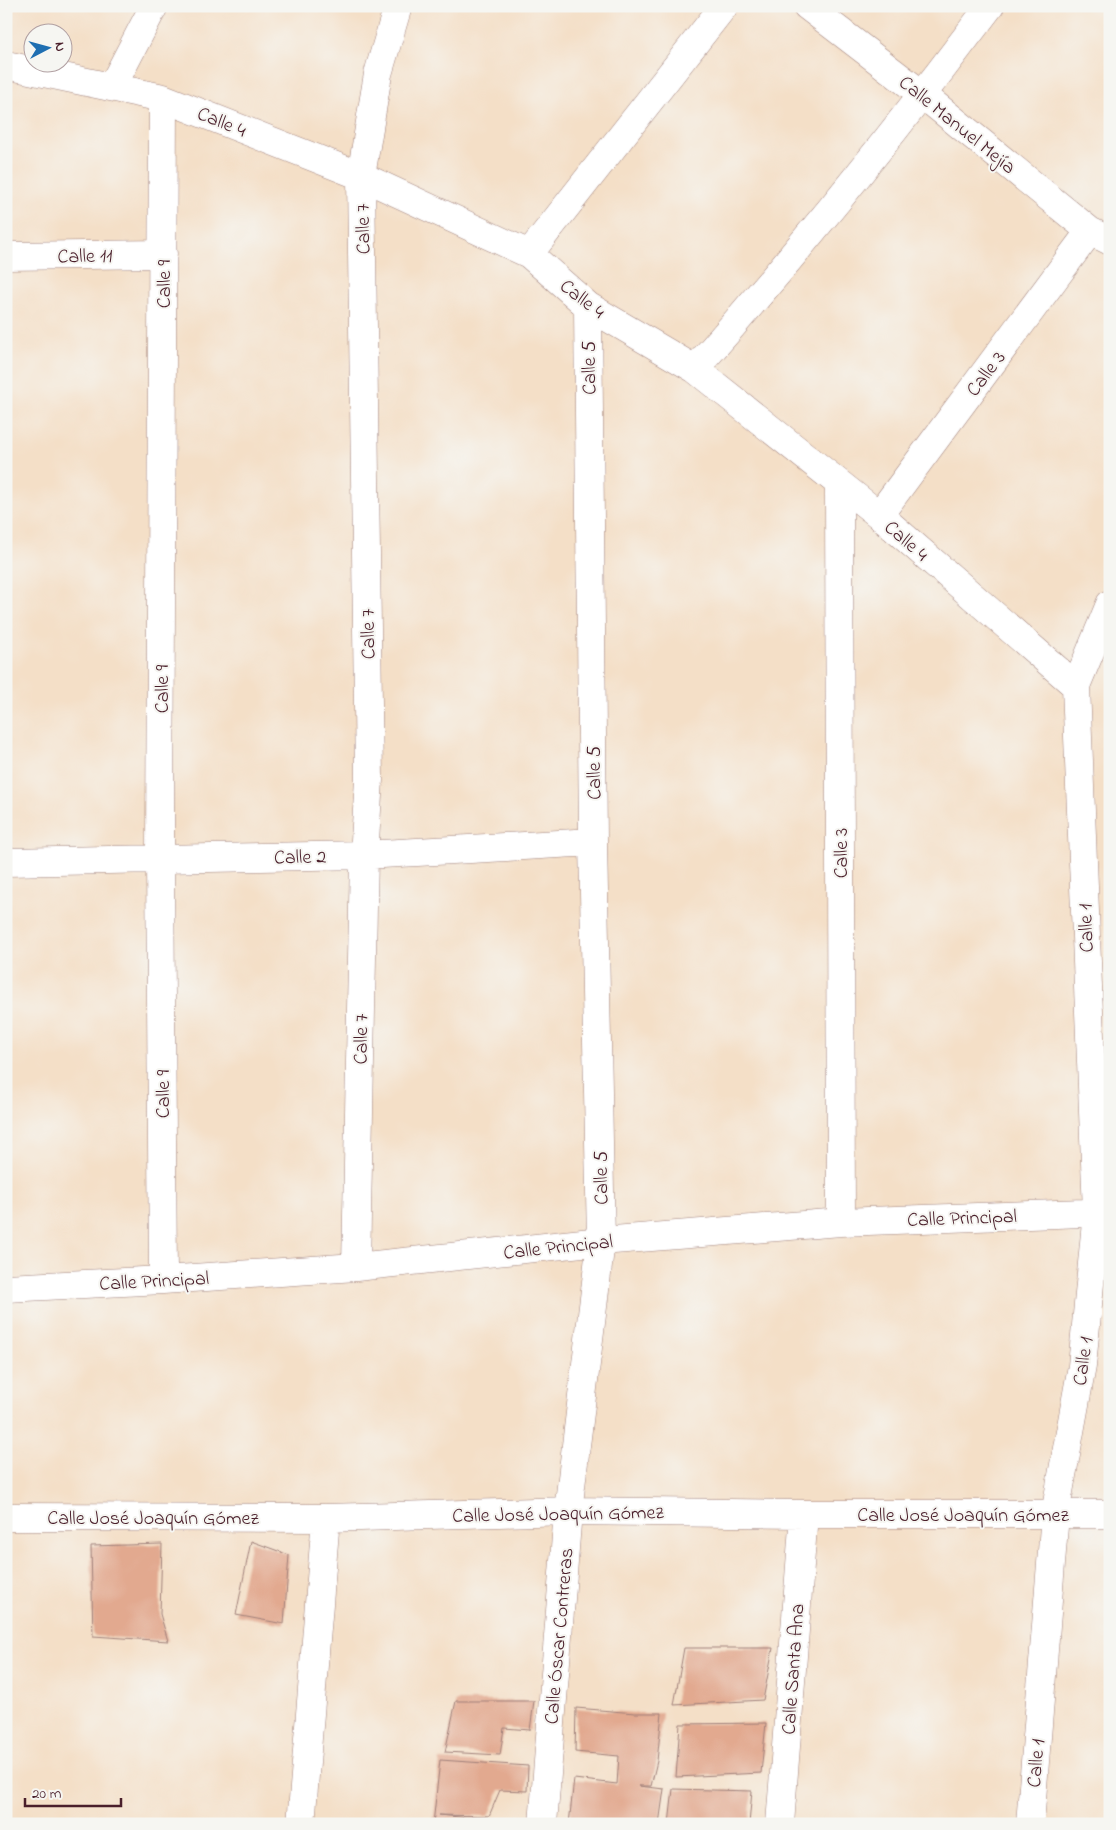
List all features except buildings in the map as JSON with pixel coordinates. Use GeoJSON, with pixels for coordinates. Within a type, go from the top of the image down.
{"type":"FeatureCollection","features":[{"type":"Feature","properties":{"kind":"street"},"geometry":{"type":"LineString","coordinates":[[112,87],[154,6]]}},
{"type":"Feature","properties":{"kind":"street","name":"Calle 7"},"geometry":{"type":"LineString","coordinates":[[356,1267],[364,855],[369,780],[361,176],[378,74],[398,6]]}},
{"type":"Feature","properties":{"kind":"street"},"geometry":{"type":"LineString","coordinates":[[529,254],[724,6]]}},
{"type":"Feature","properties":{"kind":"street","name":"Calle Manuel Mejía"},"geometry":{"type":"LineString","coordinates":[[807,6],[923,95],[1100,236]]}},
{"type":"Feature","properties":{"kind":"street"},"geometry":{"type":"LineString","coordinates":[[695,369],[765,290],[923,95],[990,6]]}},
{"type":"Feature","properties":{"kind":"street","name":"Calle 4"},"geometry":{"type":"LineString","coordinates":[[6,65],[163,98],[361,176],[529,254],[588,306],[695,369],[879,515],[1076,686]]}},
{"type":"Feature","properties":{"kind":"street","name":"Calle 9"},"geometry":{"type":"LineString","coordinates":[[163,98],[160,858],[163,1280]]}},
{"type":"Feature","properties":{"kind":"street","name":"Calle 3"},"geometry":{"type":"LineString","coordinates":[[879,515],[1100,236]]}},
{"type":"Feature","properties":{"kind":"street","name":"Calle 11"},"geometry":{"type":"LineString","coordinates":[[6,256],[163,254]]}},
{"type":"Feature","properties":{"kind":"street","name":"Calle 5"},"geometry":{"type":"LineString","coordinates":[[588,306],[601,1241]]}},
{"type":"Feature","properties":{"kind":"street","name":"Calle 3"},"geometry":{"type":"LineString","coordinates":[[839,484],[841,1222]]}},
{"type":"Feature","properties":{"kind":"street","name":"Calle 1"},"geometry":{"type":"LineString","coordinates":[[1030,1824],[1055,1514],[1082,1366],[1103,1212],[1076,686],[1110,604]]}},
{"type":"Feature","properties":{"kind":"street","name":"Calle 2"},"geometry":{"type":"LineString","coordinates":[[6,862],[364,855],[594,842]]}},
{"type":"Feature","properties":{"kind":"street","name":"Calle Principal"},"geometry":{"type":"LineString","coordinates":[[6,1288],[356,1267],[601,1241],[841,1222],[1103,1212]]}},
{"type":"Feature","properties":{"kind":"street","name":"Calle Óscar Contreras"},"geometry":{"type":"LineString","coordinates":[[543,1824],[568,1510],[601,1241]]}},
{"type":"Feature","properties":{"kind":"street","name":"Calle José Joaquín Gómez"},"geometry":{"type":"LineString","coordinates":[[6,1517],[326,1518],[568,1510],[804,1514],[1110,1514]]}},
{"type":"Feature","properties":{"kind":"street","name":"Calle Santa Ana"},"geometry":{"type":"LineString","coordinates":[[780,1824],[804,1514]]}},
{"type":"Feature","properties":{"kind":"street"},"geometry":{"type":"LineString","coordinates":[[301,1824],[326,1518]]}}]}
